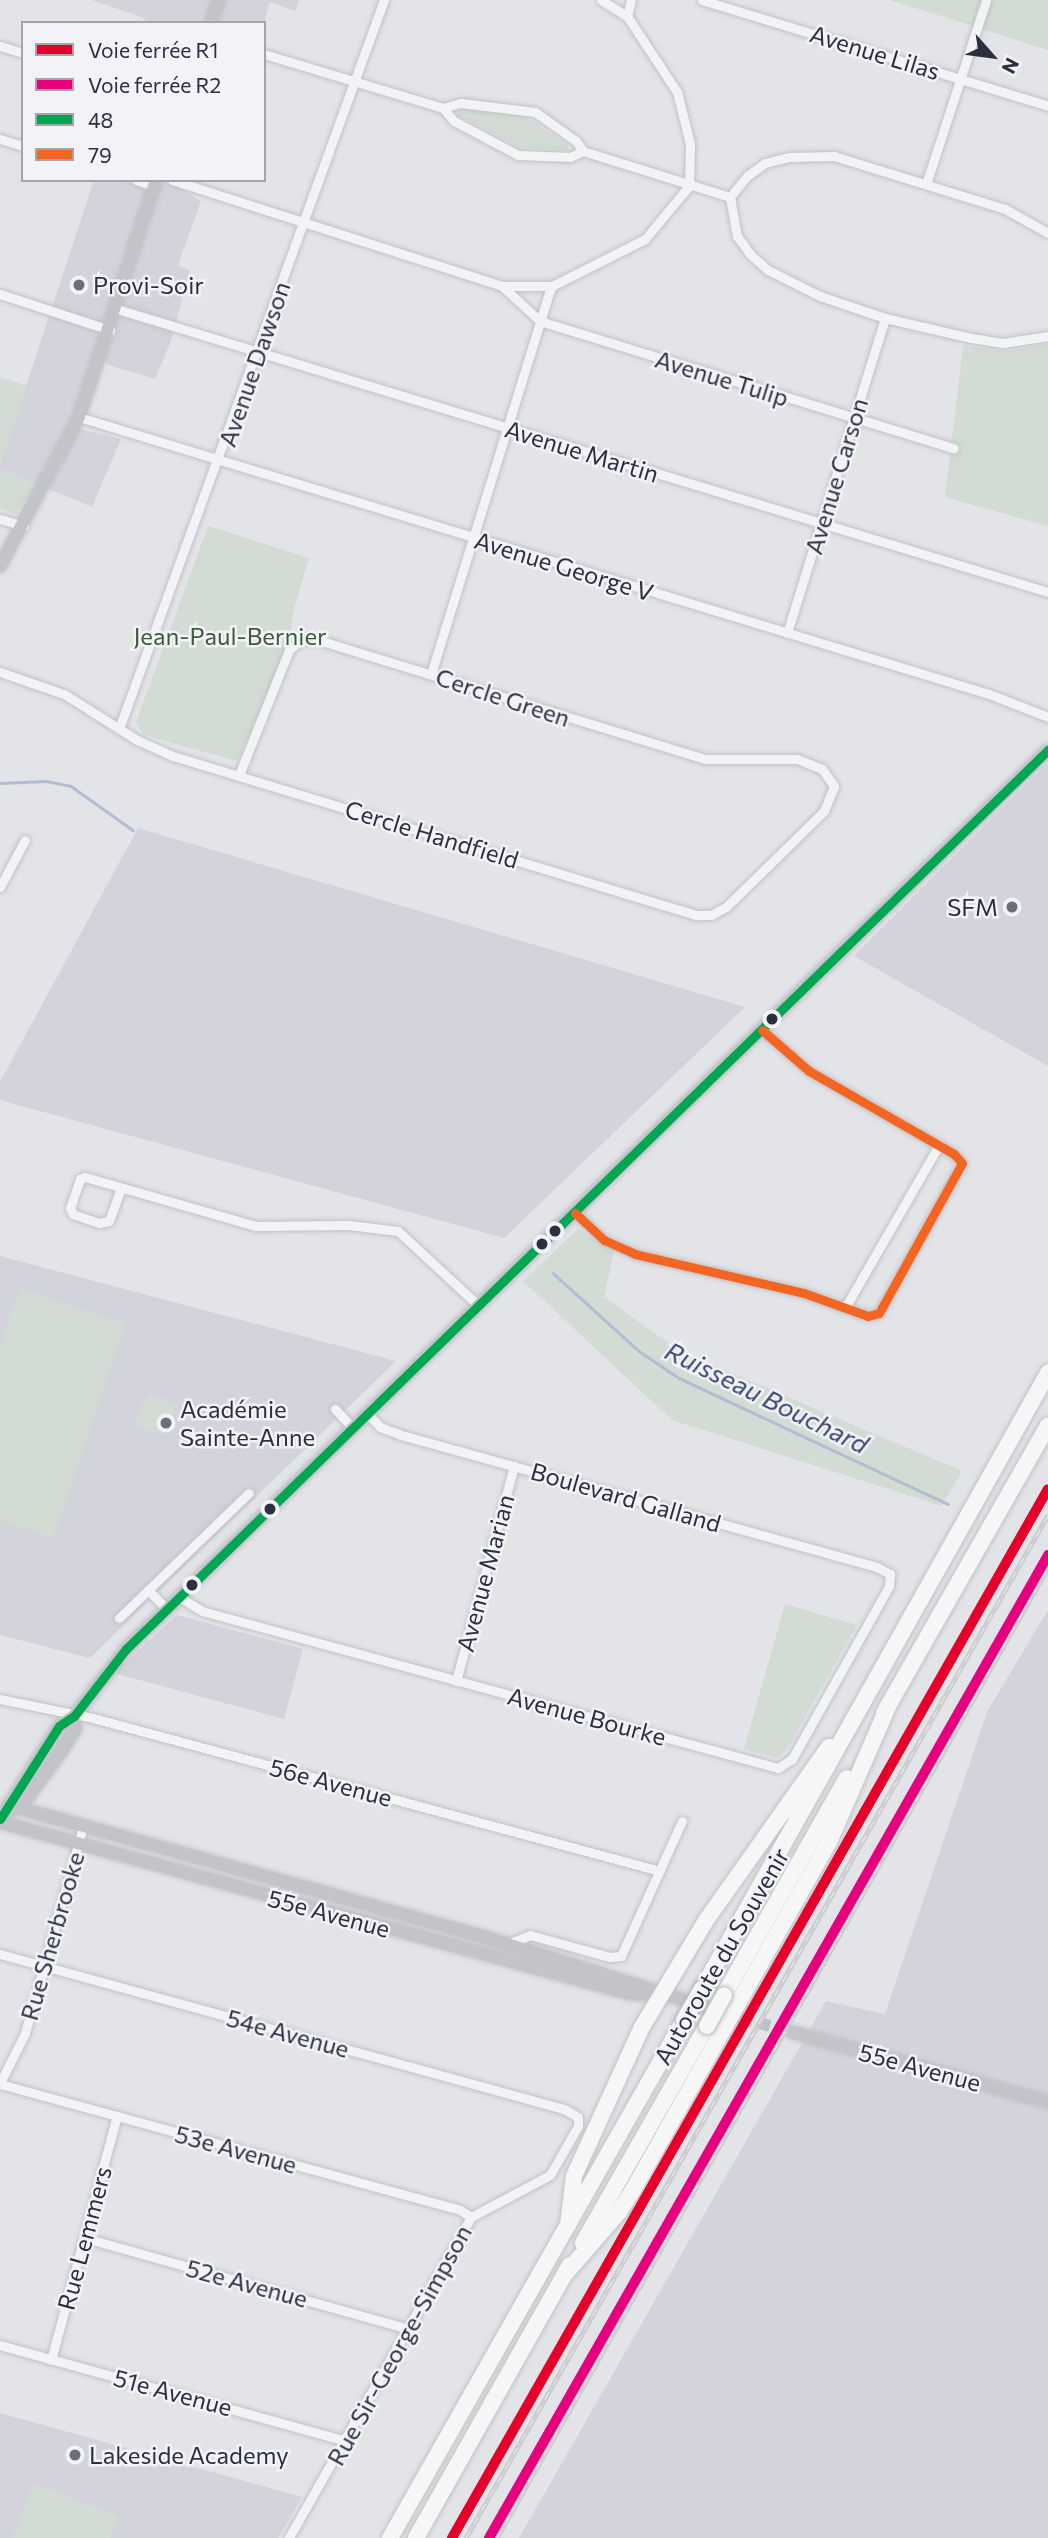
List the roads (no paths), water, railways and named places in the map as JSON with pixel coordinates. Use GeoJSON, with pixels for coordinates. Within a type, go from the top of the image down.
{"type":"FeatureCollection","features":[{"type":"Feature","properties":{"kind":"highway","name":"Autoroute du Souvenir"},"geometry":{"type":"LineString","coordinates":[[390,2538],[1048,1373]]}},
{"type":"Feature","properties":{"kind":"highway","name":"Autoroute du Souvenir"},"geometry":{"type":"LineString","coordinates":[[416,2538],[1048,1425]]}},
{"type":"Feature","properties":{"kind":"highway"},"geometry":{"type":"LineString","coordinates":[[568,2225],[574,2176],[623,2066],[660,1995],[786,1804],[862,1703]]}},
{"type":"Feature","properties":{"kind":"highway"},"geometry":{"type":"LineString","coordinates":[[566,2273],[619,2213],[736,2017],[830,1840],[889,1704]]}},
{"type":"Feature","properties":{"kind":"street"},"geometry":{"type":"LineString","coordinates":[[212,21],[219,0]]}},
{"type":"Feature","properties":{"kind":"street","name":"Avenue Dawson"},"geometry":{"type":"LineString","coordinates":[[120,726],[220,460],[384,0]]}},
{"type":"Feature","properties":{"kind":"street"},"geometry":{"type":"LineString","coordinates":[[431,674],[552,286],[645,239],[688,187],[690,144],[677,92],[627,16],[601,0]]}},
{"type":"Feature","properties":{"kind":"street"},"geometry":{"type":"LineString","coordinates":[[627,16],[631,0]]}},
{"type":"Feature","properties":{"kind":"street","name":"Avenue Lilas"},"geometry":{"type":"LineString","coordinates":[[702,0],[1048,106]]}},
{"type":"Feature","properties":{"kind":"street"},"geometry":{"type":"LineString","coordinates":[[927,181],[986,0]]}},
{"type":"Feature","properties":{"kind":"street"},"geometry":{"type":"LineString","coordinates":[[0,46],[21,52]]}},
{"type":"Feature","properties":{"kind":"street"},"geometry":{"type":"LineString","coordinates":[[266,55],[443,108],[454,121],[517,155],[570,157],[583,151]]}},
{"type":"Feature","properties":{"kind":"street"},"geometry":{"type":"LineString","coordinates":[[443,108],[461,103],[535,112],[576,141],[583,151],[688,187],[730,197]]}},
{"type":"Feature","properties":{"kind":"street"},"geometry":{"type":"LineString","coordinates":[[0,139],[21,145]]}},
{"type":"Feature","properties":{"kind":"street"},"geometry":{"type":"LineString","coordinates":[[1048,233],[1005,209],[927,181],[834,156],[789,157],[765,163],[747,176],[730,197],[737,236],[768,270],[820,296],[885,318],[1003,343],[1048,336]]}},
{"type":"Feature","properties":{"kind":"street","name":"Avenue Tulip"},"geometry":{"type":"LineString","coordinates":[[178,182],[502,286],[552,286]]}},
{"type":"Feature","properties":{"kind":"street"},"geometry":{"type":"LineString","coordinates":[[0,566],[79,417],[117,309],[155,183]]}},
{"type":"Feature","properties":{"kind":"street","name":"Avenue Tulip"},"geometry":{"type":"LineString","coordinates":[[502,286],[540,321],[954,448]]}},
{"type":"Feature","properties":{"kind":"street"},"geometry":{"type":"LineString","coordinates":[[0,294],[110,330]]}},
{"type":"Feature","properties":{"kind":"street","name":"Avenue Martin"},"geometry":{"type":"LineString","coordinates":[[117,309],[820,525],[1048,592]]}},
{"type":"Feature","properties":{"kind":"street","name":"Avenue Carson"},"geometry":{"type":"LineString","coordinates":[[787,633],[885,318]]}},
{"type":"Feature","properties":{"kind":"street","name":"Avenue George V"},"geometry":{"type":"LineString","coordinates":[[79,417],[989,694],[1048,717]]}},
{"type":"Feature","properties":{"kind":"street"},"geometry":{"type":"LineString","coordinates":[[0,519],[23,526]]}},
{"type":"Feature","properties":{"kind":"street","name":"Cercle Green"},"geometry":{"type":"LineString","coordinates":[[239,775],[289,650],[299,641],[315,639],[705,759],[797,759],[822,769],[832,779],[833,795]]}},
{"type":"Feature","properties":{"kind":"street","name":"Cercle Handfield"},"geometry":{"type":"LineString","coordinates":[[0,672],[64,694],[156,750],[704,916],[726,906],[824,811],[833,795]]}},
{"type":"Feature","properties":{"kind":"street"},"geometry":{"type":"LineString","coordinates":[[0,1821],[59,1726],[74,1716],[107,1669],[1048,750]]}},
{"type":"Feature","properties":{"kind":"street"},"geometry":{"type":"LineString","coordinates":[[0,887],[25,840]]}},
{"type":"Feature","properties":{"kind":"street"},"geometry":{"type":"LineString","coordinates":[[575,1213],[604,1240],[635,1254],[846,1306],[868,1316],[881,1310],[962,1168],[959,1157],[809,1070],[762,1030]]}},
{"type":"Feature","properties":{"kind":"street"},"geometry":{"type":"LineString","coordinates":[[846,1306],[939,1145]]}},
{"type":"Feature","properties":{"kind":"street"},"geometry":{"type":"LineString","coordinates":[[121,1188],[109,1221],[99,1223],[73,1214],[70,1208],[79,1178],[121,1188],[256,1226],[349,1225],[398,1231],[478,1305]]}},
{"type":"Feature","properties":{"kind":"street"},"geometry":{"type":"LineString","coordinates":[[335,1409],[352,1427]]}},
{"type":"Feature","properties":{"kind":"street","name":"Boulevard Galland"},"geometry":{"type":"LineString","coordinates":[[367,1413],[388,1430],[866,1564],[890,1574]]}},
{"type":"Feature","properties":{"kind":"street","name":"Avenue Marian"},"geometry":{"type":"LineString","coordinates":[[456,1681],[514,1466]]}},
{"type":"Feature","properties":{"kind":"street"},"geometry":{"type":"LineString","coordinates":[[119,1618],[249,1493]]}},
{"type":"Feature","properties":{"kind":"street","name":"Avenue Bourke"},"geometry":{"type":"LineString","coordinates":[[179,1597],[202,1611],[782,1768],[792,1759],[885,1596],[890,1574]]}},
{"type":"Feature","properties":{"kind":"street"},"geometry":{"type":"LineString","coordinates":[[148,1590],[166,1609]]}},
{"type":"Feature","properties":{"kind":"street","name":"56e Avenue"},"geometry":{"type":"LineString","coordinates":[[0,1699],[74,1716],[660,1871]]}},
{"type":"Feature","properties":{"kind":"street","name":"55e Avenue"},"geometry":{"type":"LineString","coordinates":[[11,1806],[508,1944],[632,1982],[660,1995],[736,2017]]}},
{"type":"Feature","properties":{"kind":"street","name":"55e Avenue"},"geometry":{"type":"LineString","coordinates":[[0,1821],[628,1993],[660,1995]]}},
{"type":"Feature","properties":{"kind":"street"},"geometry":{"type":"LineString","coordinates":[[660,1871],[682,1821]]}},
{"type":"Feature","properties":{"kind":"street","name":"Rue Sherbrooke"},"geometry":{"type":"LineString","coordinates":[[0,2083],[25,2033],[83,1826]]}},
{"type":"Feature","properties":{"kind":"street","name":"55e Avenue"},"geometry":{"type":"LineString","coordinates":[[508,1944],[530,1936],[619,1957],[626,1950],[660,1871]]}},
{"type":"Feature","properties":{"kind":"street","name":"54e Avenue"},"geometry":{"type":"LineString","coordinates":[[0,1954],[576,2114]]}},
{"type":"Feature","properties":{"kind":"street","name":"55e Avenue"},"geometry":{"type":"LineString","coordinates":[[792,2032],[1048,2102]]}},
{"type":"Feature","properties":{"kind":"street","name":"53e Avenue"},"geometry":{"type":"LineString","coordinates":[[0,2083],[460,2210],[471,2217]]}},
{"type":"Feature","properties":{"kind":"street","name":"Rue Sir-George-Simpson"},"geometry":{"type":"LineString","coordinates":[[289,2538],[471,2217],[550,2175],[578,2126],[576,2114]]}},
{"type":"Feature","properties":{"kind":"street","name":"Rue Lemmers"},"geometry":{"type":"LineString","coordinates":[[51,2360],[117,2116]]}},
{"type":"Feature","properties":{"kind":"street","name":"52e Avenue"},"geometry":{"type":"LineString","coordinates":[[85,2238],[408,2329]]}},
{"type":"Feature","properties":{"kind":"street","name":"51e Avenue"},"geometry":{"type":"LineString","coordinates":[[0,2345],[345,2441]]}},
{"type":"Feature","properties":{"kind":"waterway","name":"Ruisseau Bouchard"},"geometry":{"type":"LineString","coordinates":[[0,783],[46,781],[71,786],[133,830]]}},
{"type":"Feature","properties":{"kind":"waterway","name":"Ruisseau Bouchard"},"geometry":{"type":"LineString","coordinates":[[553,1273],[639,1351],[679,1378],[948,1504]]}},
{"type":"Feature","properties":{"kind":"tunnel"},"geometry":{"type":"LineString","coordinates":[[741,2018],[792,2032]]}},
{"type":"Feature","properties":{"kind":"railway"},"geometry":{"type":"LineString","coordinates":[[466,2538],[1048,1515]]}},
{"type":"Feature","properties":{"kind":"railway"},"geometry":{"type":"LineString","coordinates":[[497,2538],[1048,1568]]}},
{"type":"Feature","properties":{"kind":"rail line","name":"R1"},"geometry":{"type":"LineString","coordinates":[[452,2538],[1048,1489]]}},
{"type":"Feature","properties":{"kind":"rail line","name":"R2"},"geometry":{"type":"LineString","coordinates":[[489,2538],[1048,1555]]}},
{"type":"Feature","properties":{"kind":"place","name":"Provi-Soir"},"geometry":{"type":"Point","coordinates":[79,285]}},
{"type":"Feature","properties":{"kind":"place","name":"SFM"},"geometry":{"type":"Point","coordinates":[1012,907]}},
{"type":"Feature","properties":{"kind":"place","name":"Académie Sainte-Anne"},"geometry":{"type":"Point","coordinates":[166,1423]}},
{"type":"Feature","properties":{"kind":"place","name":"Lakeside Academy"},"geometry":{"type":"Point","coordinates":[75,2455]}},
{"type":"Feature","properties":{"kind":"park label","name":"Jean-Paul-Bernier"},"geometry":{"type":"Point","coordinates":[230,636]}}]}
